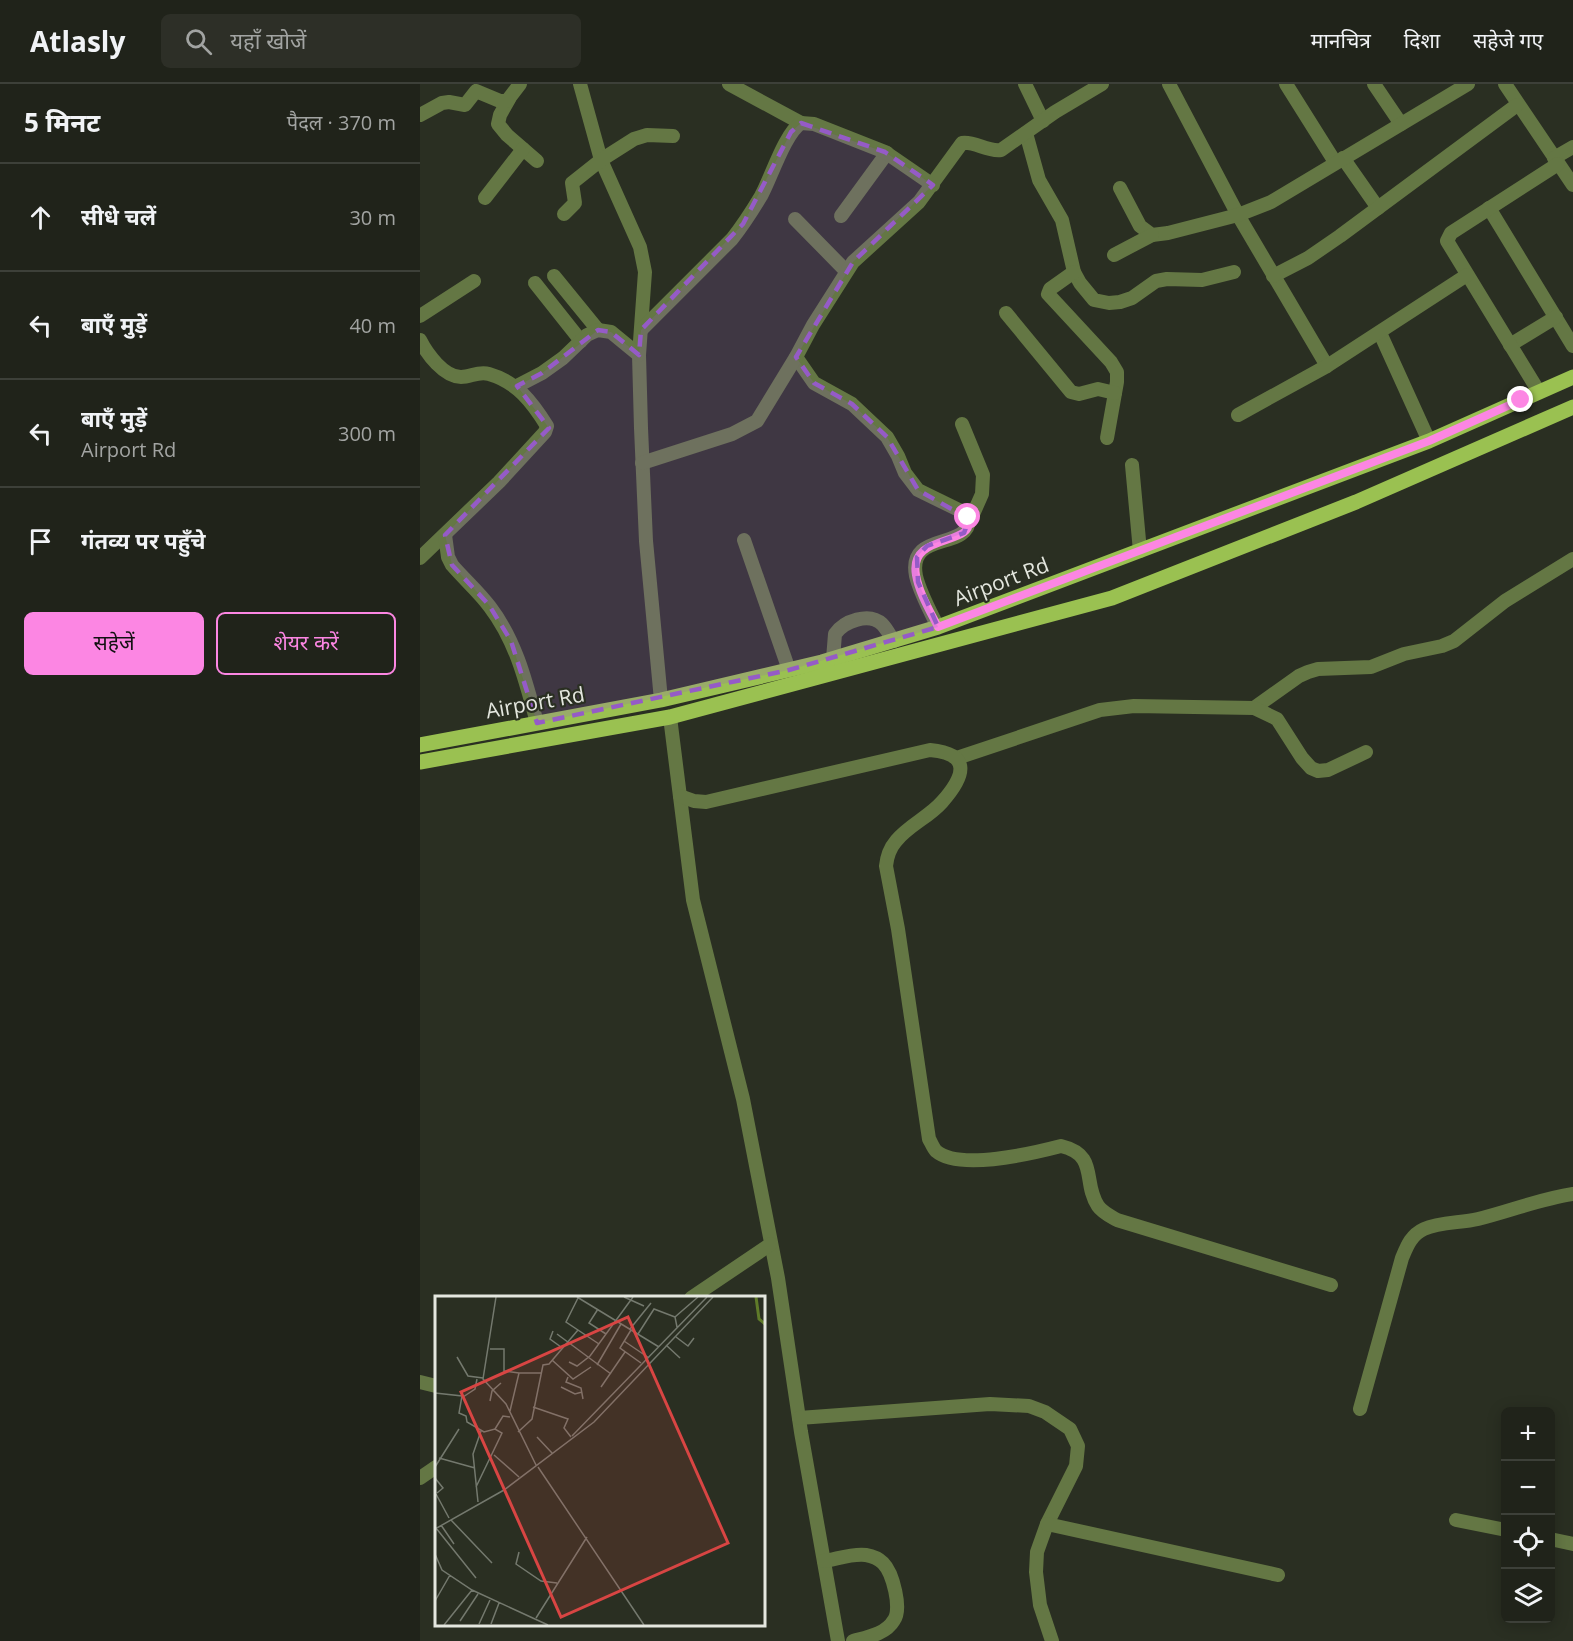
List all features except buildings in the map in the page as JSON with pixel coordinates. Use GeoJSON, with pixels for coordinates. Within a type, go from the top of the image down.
{"type":"FeatureCollection","features":[{"type":"Feature","properties":{"kind":"main road","name":"Airport Rd"},"geometry":{"type":"LineString","coordinates":[[420,745],[661,700],[833,659],[938,627],[1429,441],[1573,377]]}},
{"type":"Feature","properties":{"kind":"main road"},"geometry":{"type":"LineString","coordinates":[[420,762],[670,717],[1112,598],[1356,502],[1573,407]]}},
{"type":"Feature","properties":{"kind":"street"},"geometry":{"type":"LineString","coordinates":[[520,84],[500,115],[498,124],[537,161]]}},
{"type":"Feature","properties":{"kind":"street"},"geometry":{"type":"LineString","coordinates":[[580,84],[602,160],[640,248],[646,282],[639,355],[642,463],[646,541],[661,700]]}},
{"type":"Feature","properties":{"kind":"street"},"geometry":{"type":"LineString","coordinates":[[729,84],[801,123],[814,124],[887,153],[933,185]]}},
{"type":"Feature","properties":{"kind":"street"},"geometry":{"type":"LineString","coordinates":[[1025,84],[1043,121]]}},
{"type":"Feature","properties":{"kind":"street"},"geometry":{"type":"LineString","coordinates":[[642,463],[751,425],[763,414],[846,271],[863,250],[912,208],[933,185],[964,142],[998,151],[1102,84]]}},
{"type":"Feature","properties":{"kind":"street"},"geometry":{"type":"LineString","coordinates":[[1169,84],[1238,215],[1327,366]]}},
{"type":"Feature","properties":{"kind":"street"},"geometry":{"type":"LineString","coordinates":[[1286,84],[1339,160],[1378,208]]}},
{"type":"Feature","properties":{"kind":"street"},"geometry":{"type":"LineString","coordinates":[[1374,84],[1401,124]]}},
{"type":"Feature","properties":{"kind":"street"},"geometry":{"type":"LineString","coordinates":[[1114,255],[1152,235],[1238,215],[1271,202],[1468,84]]}},
{"type":"Feature","properties":{"kind":"street"},"geometry":{"type":"LineString","coordinates":[[1505,84],[1573,185]]}},
{"type":"Feature","properties":{"kind":"street"},"geometry":{"type":"LineString","coordinates":[[420,115],[449,102],[465,105],[476,91],[501,101],[509,99]]}},
{"type":"Feature","properties":{"kind":"street"},"geometry":{"type":"LineString","coordinates":[[1273,276],[1308,258],[1517,105]]}},
{"type":"Feature","properties":{"kind":"street"},"geometry":{"type":"LineString","coordinates":[[641,330],[738,231],[761,196],[791,132],[801,123]]}},
{"type":"Feature","properties":{"kind":"street"},"geometry":{"type":"LineString","coordinates":[[1026,133],[1039,180],[1062,220],[1074,272],[1094,300],[1109,303],[1132,298],[1156,281],[1202,280],[1234,272]]}},
{"type":"Feature","properties":{"kind":"street"},"geometry":{"type":"LineString","coordinates":[[564,214],[576,203],[572,183],[602,160],[640,136],[673,136]]}},
{"type":"Feature","properties":{"kind":"street"},"geometry":{"type":"LineString","coordinates":[[1539,392],[1449,246],[1447,238],[1573,147]]}},
{"type":"Feature","properties":{"kind":"street"},"geometry":{"type":"LineString","coordinates":[[485,198],[523,149]]}},
{"type":"Feature","properties":{"kind":"street"},"geometry":{"type":"LineString","coordinates":[[842,216],[887,153]]}},
{"type":"Feature","properties":{"kind":"street"},"geometry":{"type":"LineString","coordinates":[[1120,188],[1140,226],[1152,235]]}},
{"type":"Feature","properties":{"kind":"street"},"geometry":{"type":"LineString","coordinates":[[1489,208],[1573,346]]}},
{"type":"Feature","properties":{"kind":"street"},"geometry":{"type":"LineString","coordinates":[[795,219],[846,271]]}},
{"type":"Feature","properties":{"kind":"street"},"geometry":{"type":"LineString","coordinates":[[1074,272],[1050,289],[1048,294],[1114,367],[1118,377],[1107,438]]}},
{"type":"Feature","properties":{"kind":"street"},"geometry":{"type":"LineString","coordinates":[[1238,415],[1327,366],[1467,275]]}},
{"type":"Feature","properties":{"kind":"street"},"geometry":{"type":"LineString","coordinates":[[554,276],[597,330]]}},
{"type":"Feature","properties":{"kind":"street"},"geometry":{"type":"LineString","coordinates":[[420,316],[474,281]]}},
{"type":"Feature","properties":{"kind":"street"},"geometry":{"type":"LineString","coordinates":[[535,283],[581,341]]}},
{"type":"Feature","properties":{"kind":"street"},"geometry":{"type":"LineString","coordinates":[[1006,313],[1071,392],[1079,394],[1098,389],[1115,393]]}},
{"type":"Feature","properties":{"kind":"street"},"geometry":{"type":"LineString","coordinates":[[1510,345],[1556,317]]}},
{"type":"Feature","properties":{"kind":"street"},"geometry":{"type":"LineString","coordinates":[[517,386],[542,373],[597,330],[611,332],[639,355]]}},
{"type":"Feature","properties":{"kind":"street"},"geometry":{"type":"LineString","coordinates":[[1380,333],[1429,441]]}},
{"type":"Feature","properties":{"kind":"street"},"geometry":{"type":"LineString","coordinates":[[420,340],[426,362],[454,376],[486,373],[517,386],[547,426],[545,432],[420,558]]}},
{"type":"Feature","properties":{"kind":"street"},"geometry":{"type":"LineString","coordinates":[[796,357],[814,383],[852,404],[887,437],[905,473],[918,490],[963,512],[970,521]]}},
{"type":"Feature","properties":{"kind":"street"},"geometry":{"type":"LineString","coordinates":[[938,627],[915,574],[917,557],[927,546],[964,533],[982,494],[983,476],[962,424]]}},
{"type":"Feature","properties":{"kind":"street"},"geometry":{"type":"LineString","coordinates":[[1132,465],[1140,551]]}},
{"type":"Feature","properties":{"kind":"street"},"geometry":{"type":"LineString","coordinates":[[445,535],[448,557],[452,565],[489,605],[511,641],[525,676],[537,723]]}},
{"type":"Feature","properties":{"kind":"street"},"geometry":{"type":"LineString","coordinates":[[744,540],[789,670]]}},
{"type":"Feature","properties":{"kind":"street"},"geometry":{"type":"LineString","coordinates":[[1254,708],[1308,672],[1318,669],[1371,667],[1404,654],[1442,646],[1454,641],[1505,601],[1573,559]]}},
{"type":"Feature","properties":{"kind":"street"},"geometry":{"type":"LineString","coordinates":[[833,659],[835,634],[842,626],[858,620],[870,618],[882,624],[894,641]]}},
{"type":"Feature","properties":{"kind":"street"},"geometry":{"type":"LineString","coordinates":[[957,758],[1100,710],[1134,706],[1254,708],[1277,719],[1288,740],[1311,768],[1318,771],[1328,770],[1366,752]]}},
{"type":"Feature","properties":{"kind":"street"},"geometry":{"type":"LineString","coordinates":[[670,717],[693,900],[743,1099],[778,1278],[799,1418],[838,1641]]}},
{"type":"Feature","properties":{"kind":"street"},"geometry":{"type":"LineString","coordinates":[[680,796],[706,802],[930,750],[940,751],[957,758],[961,770],[953,785],[942,801],[897,840],[890,849],[885,866],[898,929],[929,1139],[937,1151],[953,1159],[971,1161],[1061,1146],[1071,1148],[1087,1163],[1094,1198],[1099,1207],[1117,1220],[1331,1285]]}},
{"type":"Feature","properties":{"kind":"street"},"geometry":{"type":"LineString","coordinates":[[1360,1409],[1402,1258],[1409,1242],[1425,1228],[1478,1219],[1554,1197],[1573,1194]]}},
{"type":"Feature","properties":{"kind":"street"},"geometry":{"type":"LineString","coordinates":[[694,1296],[771,1244]]}},
{"type":"Feature","properties":{"kind":"street"},"geometry":{"type":"LineString","coordinates":[[420,1382],[435,1386]]}},
{"type":"Feature","properties":{"kind":"street"},"geometry":{"type":"LineString","coordinates":[[799,1418],[990,1404],[1029,1406],[1045,1412],[1070,1429],[1078,1446],[1076,1466],[1047,1524],[1037,1552],[1036,1572],[1040,1605],[1052,1641]]}},
{"type":"Feature","properties":{"kind":"street"},"geometry":{"type":"LineString","coordinates":[[420,1478],[435,1468]]}},
{"type":"Feature","properties":{"kind":"street"},"geometry":{"type":"LineString","coordinates":[[1456,1520],[1501,1529]]}},
{"type":"Feature","properties":{"kind":"street"},"geometry":{"type":"LineString","coordinates":[[1047,1524],[1278,1575]]}},
{"type":"Feature","properties":{"kind":"street"},"geometry":{"type":"LineString","coordinates":[[1555,1540],[1573,1544]]}},
{"type":"Feature","properties":{"kind":"street"},"geometry":{"type":"LineString","coordinates":[[824,1561],[867,1555],[884,1564],[889,1572],[898,1605],[895,1620],[878,1634],[853,1641]]}},
{"type":"Feature","properties":{"kind":"highlighted area"},"geometry":{"type":"Polygon","coordinates":[[[801,123],[885,152],[933,185],[853,262],[796,357],[814,383],[852,404],[887,437],[918,490],[969,519],[964,533],[927,546],[917,557],[918,582],[938,627],[789,670],[537,723],[511,641],[489,605],[452,565],[445,535],[549,428],[517,386],[542,373],[598,330],[611,332],[639,355],[641,330],[743,224],[791,132],[801,123]]]}},
{"type":"Feature","properties":{"kind":"route"},"geometry":{"type":"LineString","coordinates":[[968,517],[969,527],[964,533],[927,546],[917,557],[915,574],[938,627],[1429,441],[1521,400]]}}]}
